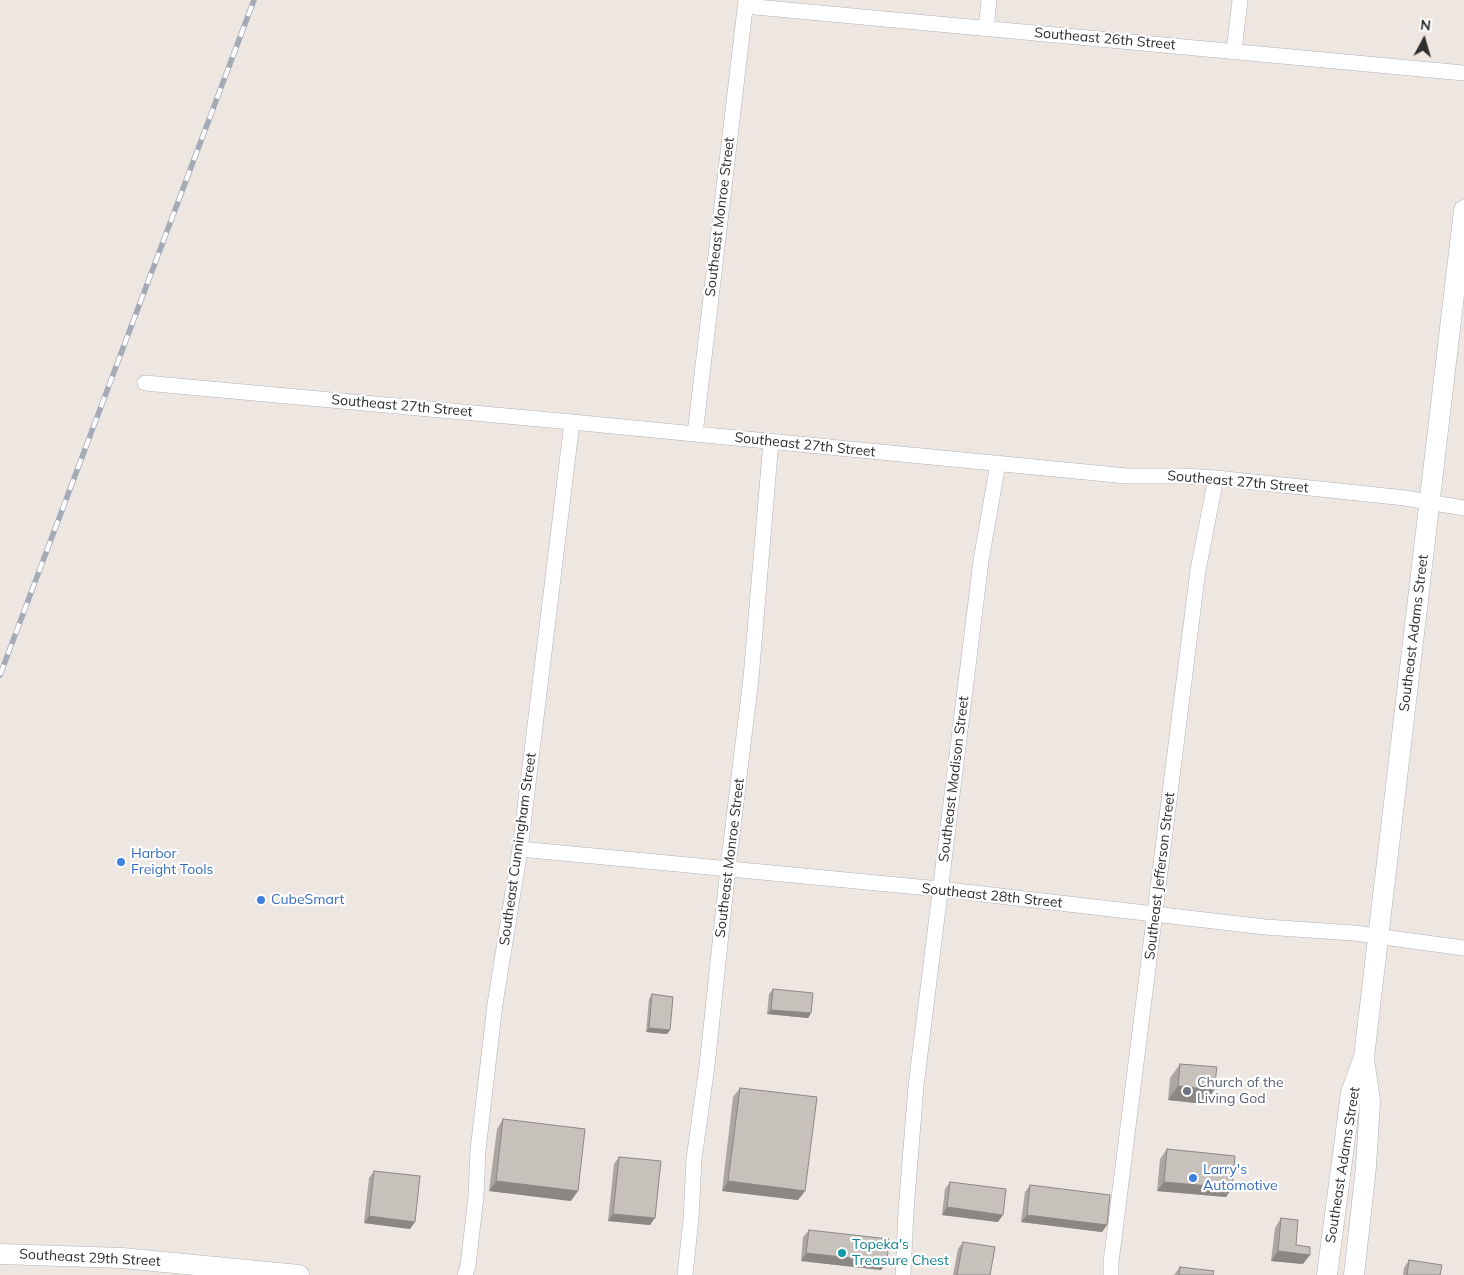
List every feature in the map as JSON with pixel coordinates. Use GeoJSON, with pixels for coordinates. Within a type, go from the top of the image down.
{"type":"FeatureCollection","features":[{"type":"Feature","properties":{"kind":"main road","name":"Southeast Adams Street"},"geometry":{"type":"LineString","coordinates":[[1327,1275],[1351,1093],[1364,1057],[1464,210]]}},
{"type":"Feature","properties":{"kind":"main road","name":"Southeast Adams Street"},"geometry":{"type":"LineString","coordinates":[[1354,1275],[1366,1167],[1370,1101],[1364,1057]]}},
{"type":"Feature","properties":{"kind":"main road","name":"Southeast 29th Street"},"geometry":{"type":"LineString","coordinates":[[0,1254],[122,1258],[299,1275]]}},
{"type":"Feature","properties":{"kind":"street"},"geometry":{"type":"LineString","coordinates":[[986,29],[989,0]]}},
{"type":"Feature","properties":{"kind":"street"},"geometry":{"type":"LineString","coordinates":[[1234,51],[1240,0]]}},
{"type":"Feature","properties":{"kind":"street","name":"Southeast 26th Street"},"geometry":{"type":"LineString","coordinates":[[746,3],[986,29],[1464,73]]}},
{"type":"Feature","properties":{"kind":"street","name":"Southeast Monroe Street"},"geometry":{"type":"LineString","coordinates":[[695,434],[746,3]]}},
{"type":"Feature","properties":{"kind":"street","name":"Southeast 27th Street"},"geometry":{"type":"LineString","coordinates":[[145,383],[1127,476],[1216,478],[1405,498],[1464,508]]}},
{"type":"Feature","properties":{"kind":"street","name":"Southeast Cunningham Street"},"geometry":{"type":"LineString","coordinates":[[465,1275],[468,1266],[475,1209],[478,1150],[496,995],[520,849],[572,422]]}},
{"type":"Feature","properties":{"kind":"street","name":"Southeast Monroe Street"},"geometry":{"type":"LineString","coordinates":[[685,1275],[691,1219],[694,1159],[707,1066],[751,678],[771,441]]}},
{"type":"Feature","properties":{"kind":"street","name":"Southeast Madison Street"},"geometry":{"type":"LineString","coordinates":[[903,1275],[916,1086],[981,561],[998,464]]}},
{"type":"Feature","properties":{"kind":"street","name":"Southeast Jefferson Street"},"geometry":{"type":"LineString","coordinates":[[1111,1275],[1113,1242],[1198,570],[1216,478]]}},
{"type":"Feature","properties":{"kind":"street","name":"Southeast 28th Street"},"geometry":{"type":"LineString","coordinates":[[520,849],[940,889],[1265,927],[1378,936],[1464,948]]}},
{"type":"Feature","properties":{"kind":"building"},"geometry":{"type":"Polygon","coordinates":[[[773,989],[813,993],[811,1013],[771,1010],[773,989]]]}},
{"type":"Feature","properties":{"kind":"building"},"geometry":{"type":"Polygon","coordinates":[[[652,994],[673,997],[670,1030],[649,1028],[652,994]]]}},
{"type":"Feature","properties":{"kind":"building"},"geometry":{"type":"Polygon","coordinates":[[[1180,1064],[1217,1067],[1214,1090],[1178,1086],[1180,1064]]]}},
{"type":"Feature","properties":{"kind":"building"},"geometry":{"type":"Polygon","coordinates":[[[740,1088],[817,1097],[805,1191],[728,1181],[740,1088]]]}},
{"type":"Feature","properties":{"kind":"building"},"geometry":{"type":"Polygon","coordinates":[[[503,1119],[585,1129],[578,1191],[496,1181],[503,1119]]]}},
{"type":"Feature","properties":{"kind":"building","name":"Larry's Automotive"},"geometry":{"type":"Polygon","coordinates":[[[1167,1149],[1235,1156],[1232,1188],[1164,1182],[1167,1149]]]}},
{"type":"Feature","properties":{"kind":"building"},"geometry":{"type":"Polygon","coordinates":[[[619,1157],[661,1161],[655,1218],[613,1214],[619,1157]]]}},
{"type":"Feature","properties":{"kind":"building"},"geometry":{"type":"Polygon","coordinates":[[[374,1171],[420,1176],[415,1222],[369,1216],[374,1171]]]}},
{"type":"Feature","properties":{"kind":"building"},"geometry":{"type":"Polygon","coordinates":[[[950,1182],[1006,1189],[1003,1215],[947,1207],[950,1182]]]}},
{"type":"Feature","properties":{"kind":"building"},"geometry":{"type":"Polygon","coordinates":[[[1030,1185],[1110,1195],[1107,1225],[1027,1215],[1030,1185]]]}},
{"type":"Feature","properties":{"kind":"building"},"geometry":{"type":"Polygon","coordinates":[[[1281,1218],[1298,1220],[1296,1245],[1310,1247],[1310,1255],[1278,1251],[1281,1218]]]}},
{"type":"Feature","properties":{"kind":"building","name":"Topeka's Treasure Chest"},"geometry":{"type":"Polygon","coordinates":[[[809,1230],[889,1239],[887,1262],[806,1253],[809,1230]]]}},
{"type":"Feature","properties":{"kind":"building"},"geometry":{"type":"Polygon","coordinates":[[[963,1242],[995,1247],[990,1275],[957,1275],[963,1242]]]}},
{"type":"Feature","properties":{"kind":"building"},"geometry":{"type":"Polygon","coordinates":[[[1409,1260],[1442,1265],[1440,1275],[1407,1275],[1409,1260]]]}},
{"type":"Feature","properties":{"kind":"building"},"geometry":{"type":"Polygon","coordinates":[[[1180,1267],[1214,1271],[1213,1275],[1179,1275],[1180,1267]]]}},
{"type":"Feature","properties":{"kind":"railway"},"geometry":{"type":"LineString","coordinates":[[0,675],[254,0]]}},
{"type":"Feature","properties":{"kind":"place","name":"Harbor Freight Tools"},"geometry":{"type":"Point","coordinates":[121,862]}},
{"type":"Feature","properties":{"kind":"place","name":"CubeSmart"},"geometry":{"type":"Point","coordinates":[261,900]}},
{"type":"Feature","properties":{"kind":"place","name":"Church of the Living God"},"geometry":{"type":"Point","coordinates":[1187,1091]}},
{"type":"Feature","properties":{"kind":"place","name":"Larry's Automotive"},"geometry":{"type":"Point","coordinates":[1193,1178]}},
{"type":"Feature","properties":{"kind":"place","name":"Topeka's Treasure Chest"},"geometry":{"type":"Point","coordinates":[842,1253]}}]}
